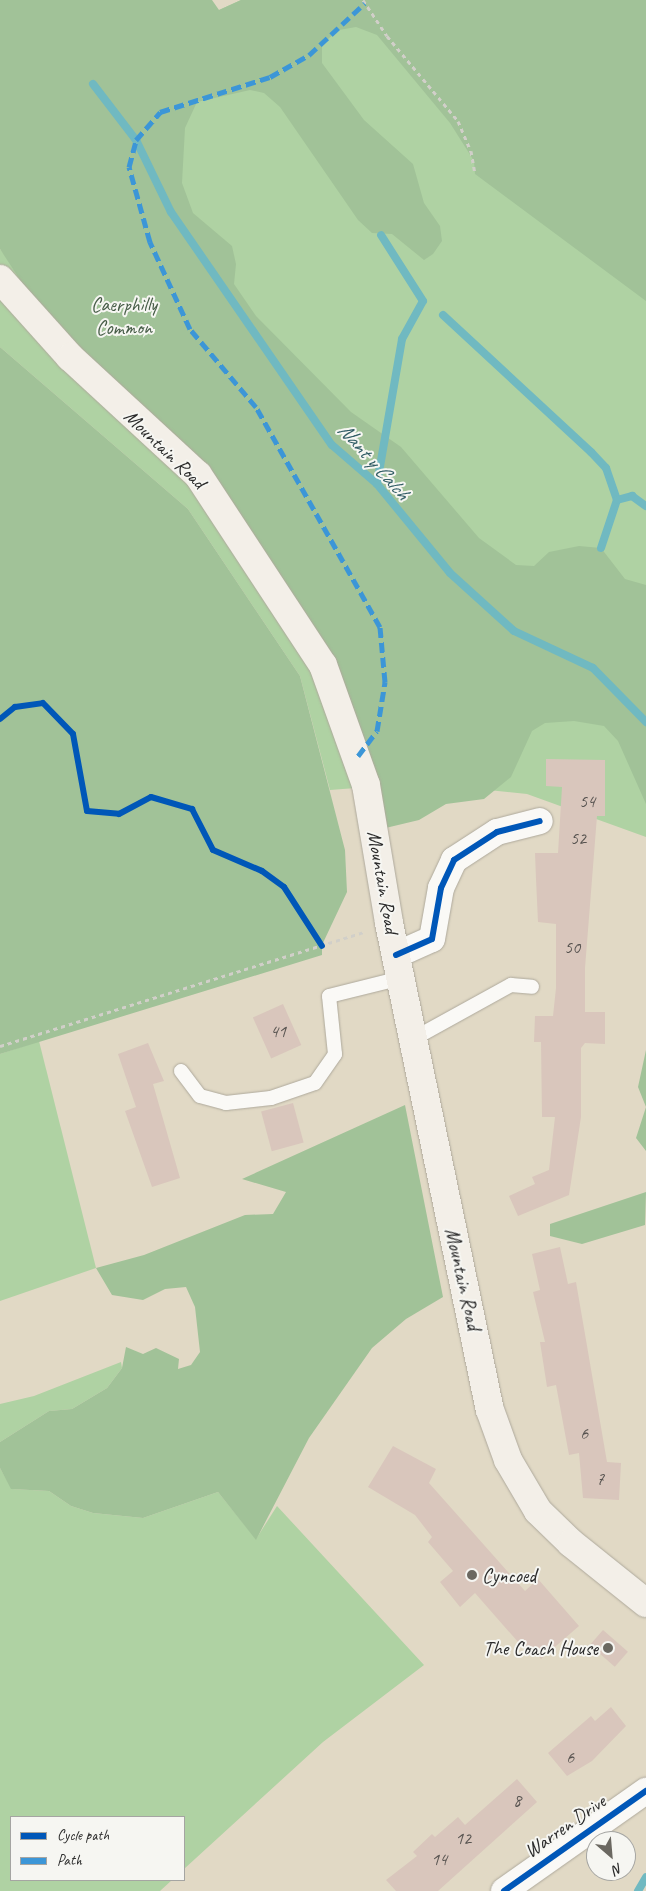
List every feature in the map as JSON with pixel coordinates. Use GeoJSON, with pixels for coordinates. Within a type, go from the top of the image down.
{"type":"FeatureCollection","features":[{"type":"Feature","properties":{"kind":"main road","name":"Mountain Road"},"geometry":{"type":"LineString","coordinates":[[0,279],[70,358],[198,475],[323,665],[366,785],[389,924],[490,1410],[508,1460],[538,1510],[646,1603]]}},
{"type":"Feature","properties":{"kind":"street"},"geometry":{"type":"LineString","coordinates":[[398,966],[432,940],[442,888],[454,860],[497,832],[540,821]]}},
{"type":"Feature","properties":{"kind":"street","name":"Warren Drive"},"geometry":{"type":"LineString","coordinates":[[504,1891],[646,1791]]}},
{"type":"Feature","properties":{"kind":"lane"},"geometry":{"type":"LineString","coordinates":[[181,1071],[200,1096],[226,1103],[271,1098],[315,1082],[335,1054],[329,996],[398,966]]}},
{"type":"Feature","properties":{"kind":"lane"},"geometry":{"type":"LineString","coordinates":[[412,1039],[510,985],[532,987]]}},
{"type":"Feature","properties":{"kind":"path"},"geometry":{"type":"LineString","coordinates":[[364,0],[387,36],[458,121],[472,151],[475,174]]}},
{"type":"Feature","properties":{"kind":"path"},"geometry":{"type":"LineString","coordinates":[[0,1046],[389,924]]}},
{"type":"Feature","properties":{"kind":"path"},"geometry":{"type":"LineString","coordinates":[[317,938],[322,946]]}},
{"type":"Feature","properties":{"kind":"green space","name":"Caerphilly Common"},"geometry":{"type":"Polygon","coordinates":[[[0,0],[212,0],[219,10],[241,0],[646,0],[646,301],[475,174],[474,161],[450,123],[377,35],[356,27],[339,30],[322,44],[322,63],[364,120],[413,164],[424,203],[440,226],[442,241],[433,254],[424,260],[392,234],[372,233],[358,220],[280,107],[264,93],[250,90],[197,102],[185,128],[182,183],[193,213],[232,246],[236,264],[234,284],[256,316],[351,412],[401,447],[479,538],[516,565],[534,566],[549,552],[579,546],[601,548],[625,579],[646,585],[646,804],[618,741],[604,726],[574,721],[545,723],[532,731],[511,777],[484,799],[446,804],[419,820],[373,831],[323,665],[198,475],[70,357],[0,249],[0,0]]]}},
{"type":"Feature","properties":{"kind":"green space"},"geometry":{"type":"Polygon","coordinates":[[[241,0],[646,0],[646,837],[527,794],[420,783],[330,790],[300,676],[188,509],[0,347],[0,249],[24,279],[219,10],[241,0]]]}},
{"type":"Feature","properties":{"kind":"green space"},"geometry":{"type":"Polygon","coordinates":[[[0,347],[188,509],[300,676],[345,850],[347,892],[322,945],[322,955],[0,1054],[0,347]]]}},
{"type":"Feature","properties":{"kind":"green space"},"geometry":{"type":"Polygon","coordinates":[[[39,1041],[96,1268],[0,1301],[0,1054],[39,1041]]]}},
{"type":"Feature","properties":{"kind":"green space"},"geometry":{"type":"Polygon","coordinates":[[[646,1050],[646,1107],[638,1087],[646,1050]]]}},
{"type":"Feature","properties":{"kind":"green space"},"geometry":{"type":"Polygon","coordinates":[[[405,1105],[443,1297],[406,1319],[372,1348],[309,1438],[256,1540],[218,1492],[143,1518],[93,1513],[71,1506],[49,1491],[11,1489],[0,1468],[0,1442],[49,1411],[72,1409],[107,1388],[122,1368],[126,1347],[143,1354],[156,1348],[179,1359],[178,1369],[191,1365],[200,1352],[195,1307],[186,1287],[165,1289],[143,1300],[112,1295],[96,1268],[144,1255],[245,1215],[273,1214],[286,1192],[242,1179],[405,1105]]]}},
{"type":"Feature","properties":{"kind":"green space"},"geometry":{"type":"Polygon","coordinates":[[[646,1107],[646,1151],[636,1138],[646,1107]]]}},
{"type":"Feature","properties":{"kind":"green space"},"geometry":{"type":"Polygon","coordinates":[[[646,1192],[645,1225],[582,1244],[550,1236],[550,1224],[646,1192]]]}},
{"type":"Feature","properties":{"kind":"green space"},"geometry":{"type":"Polygon","coordinates":[[[121,1362],[122,1368],[107,1388],[72,1409],[49,1411],[0,1442],[0,1404],[34,1396],[121,1362]]]}},
{"type":"Feature","properties":{"kind":"green space"},"geometry":{"type":"Polygon","coordinates":[[[0,1468],[12,1489],[49,1491],[71,1506],[93,1513],[143,1518],[218,1492],[256,1539],[277,1506],[424,1665],[323,1742],[185,1868],[185,1816],[10,1816],[10,1881],[171,1881],[160,1891],[0,1891],[0,1468]]]}},
{"type":"Feature","properties":{"kind":"building"},"geometry":{"type":"Polygon","coordinates":[[[546,759],[605,760],[605,816],[597,816],[585,968],[585,1012],[605,1012],[605,1044],[585,1043],[581,1048],[581,1117],[569,1195],[518,1216],[509,1196],[535,1184],[532,1177],[549,1170],[555,1117],[542,1117],[541,1042],[534,1042],[535,1016],[553,1016],[556,988],[556,924],[538,922],[536,879],[535,853],[558,853],[562,787],[546,786],[546,759]]]}},
{"type":"Feature","properties":{"kind":"building"},"geometry":{"type":"Polygon","coordinates":[[[283,1004],[301,1045],[271,1059],[253,1017],[283,1004]]]}},
{"type":"Feature","properties":{"kind":"building"},"geometry":{"type":"Polygon","coordinates":[[[148,1043],[164,1081],[153,1084],[180,1178],[152,1187],[125,1111],[136,1107],[118,1054],[148,1043]]]}},
{"type":"Feature","properties":{"kind":"building"},"geometry":{"type":"Polygon","coordinates":[[[293,1103],[304,1143],[272,1151],[261,1112],[293,1103]]]}},
{"type":"Feature","properties":{"kind":"building"},"geometry":{"type":"Polygon","coordinates":[[[560,1247],[568,1284],[576,1282],[607,1462],[621,1463],[619,1500],[583,1498],[579,1453],[569,1455],[556,1385],[547,1387],[540,1342],[545,1342],[533,1292],[540,1290],[532,1254],[560,1247]]]}},
{"type":"Feature","properties":{"kind":"building"},"geometry":{"type":"Polygon","coordinates":[[[393,1446],[436,1469],[429,1483],[525,1591],[538,1579],[579,1626],[541,1659],[530,1646],[525,1650],[475,1593],[460,1607],[440,1582],[453,1571],[428,1542],[432,1537],[415,1515],[368,1487],[393,1446]]]}},
{"type":"Feature","properties":{"kind":"building","name":"The Coach House"},"geometry":{"type":"Polygon","coordinates":[[[603,1630],[628,1652],[615,1667],[590,1645],[603,1630]]]}},
{"type":"Feature","properties":{"kind":"building"},"geometry":{"type":"Polygon","coordinates":[[[611,1707],[626,1726],[592,1761],[567,1776],[548,1753],[591,1716],[595,1721],[611,1707]]]}},
{"type":"Feature","properties":{"kind":"building"},"geometry":{"type":"Polygon","coordinates":[[[517,1779],[537,1802],[438,1891],[396,1891],[386,1880],[417,1856],[413,1852],[432,1834],[435,1837],[458,1817],[465,1825],[517,1779]]]}},
{"type":"Feature","properties":{"kind":"waterway","name":"Nant y Calch"},"geometry":{"type":"LineString","coordinates":[[93,84],[136,140],[171,212],[332,445],[377,484],[450,573],[514,631],[593,668],[646,722]]}},
{"type":"Feature","properties":{"kind":"waterway"},"geometry":{"type":"LineString","coordinates":[[377,484],[402,339],[423,301],[381,235]]}},
{"type":"Feature","properties":{"kind":"waterway"},"geometry":{"type":"LineString","coordinates":[[443,315],[591,452],[606,468],[617,500]]}},
{"type":"Feature","properties":{"kind":"waterway"},"geometry":{"type":"LineString","coordinates":[[601,548],[617,500],[632,496],[646,506]]}},
{"type":"Feature","properties":{"kind":"waterway","name":"Nant y Calch"},"geometry":{"type":"LineString","coordinates":[[638,1891],[646,1877]]}},
{"type":"Feature","properties":{"kind":"marked path"},"geometry":{"type":"LineString","coordinates":[[358,756],[377,731],[385,682],[380,627],[256,407],[190,329],[150,242],[129,167],[136,140],[160,112],[270,77],[309,55],[365,3]]}},
{"type":"Feature","properties":{"kind":"cycle path"},"geometry":{"type":"LineString","coordinates":[[0,719],[15,707],[43,703],[73,734],[87,811],[119,814],[151,797],[192,809],[213,850],[262,871],[284,887],[322,946]]}},
{"type":"Feature","properties":{"kind":"cycle path"},"geometry":{"type":"LineString","coordinates":[[396,955],[432,939],[441,888],[454,860],[497,832],[540,821]]}},
{"type":"Feature","properties":{"kind":"cycle path"},"geometry":{"type":"LineString","coordinates":[[504,1891],[646,1791]]}},
{"type":"Feature","properties":{"kind":"place","name":"Cyncoed"},"geometry":{"type":"Point","coordinates":[472,1575]}},
{"type":"Feature","properties":{"kind":"place","name":"The Coach House"},"geometry":{"type":"Point","coordinates":[608,1648]}}]}
